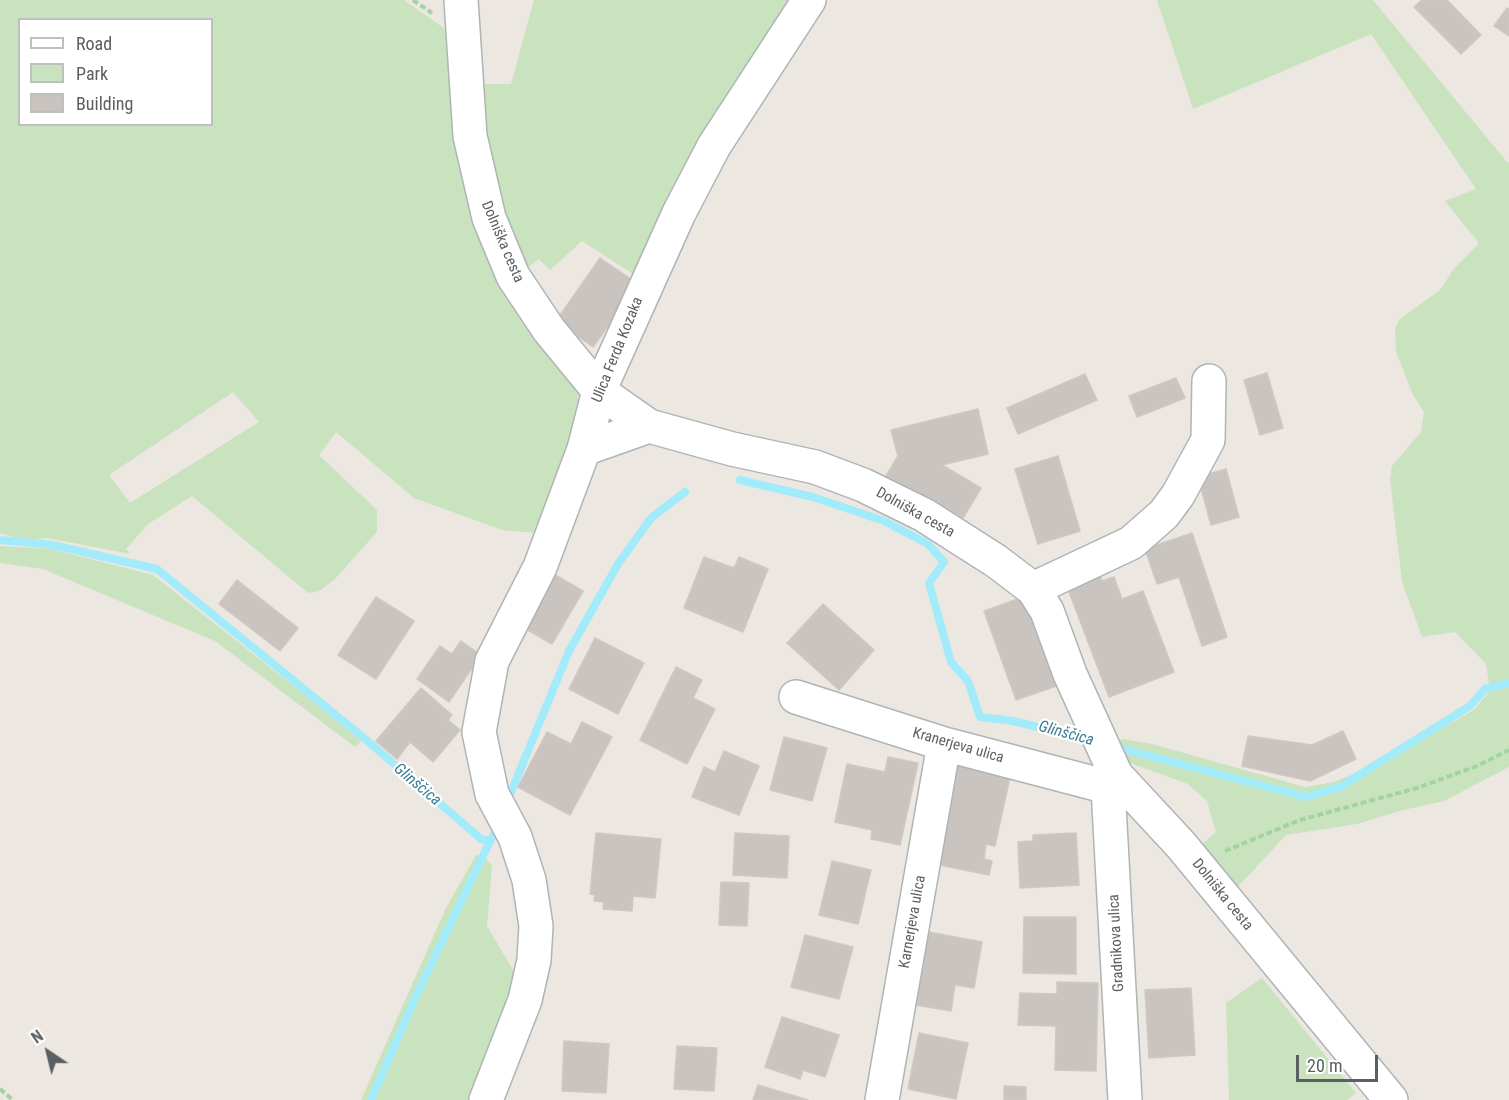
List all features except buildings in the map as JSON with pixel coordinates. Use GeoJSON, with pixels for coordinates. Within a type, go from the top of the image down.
{"type":"FeatureCollection","features":[{"type":"Feature","properties":{"kind":"street","name":"Dolniška cesta"},"geometry":{"type":"LineString","coordinates":[[460,0],[470,136],[489,218],[513,276],[549,330],[599,391],[649,426],[732,449],[815,467],[863,485],[924,514],[996,561],[1034,590],[1047,611],[1110,773],[1181,845],[1391,1100]]}},
{"type":"Feature","properties":{"kind":"street","name":"Ulica Ferda Kozaka"},"geometry":{"type":"LineString","coordinates":[[486,1100],[525,1000],[534,960],[536,926],[529,880],[515,837],[492,794],[479,732],[492,661],[540,567],[584,449],[599,391],[679,213],[714,146],[809,0]]}},
{"type":"Feature","properties":{"kind":"street"},"geometry":{"type":"LineString","coordinates":[[1034,590],[1131,543],[1164,514],[1178,495],[1208,440],[1209,381]]}},
{"type":"Feature","properties":{"kind":"street"},"geometry":{"type":"LineString","coordinates":[[584,449],[649,426]]}},
{"type":"Feature","properties":{"kind":"street","name":"Kranerjeva ulica"},"geometry":{"type":"LineString","coordinates":[[796,697],[944,744],[1110,773]]}},
{"type":"Feature","properties":{"kind":"street","name":"Karnerjeva ulica"},"geometry":{"type":"LineString","coordinates":[[882,1100],[944,744]]}},
{"type":"Feature","properties":{"kind":"street","name":"Gradnikova ulica"},"geometry":{"type":"LineString","coordinates":[[1110,773],[1125,1100]]}},
{"type":"Feature","properties":{"kind":"path"},"geometry":{"type":"LineString","coordinates":[[1181,845],[1216,853],[1234,849],[1300,820],[1417,788],[1477,766],[1509,750]]}},
{"type":"Feature","properties":{"kind":"path"},"geometry":{"type":"LineString","coordinates":[[0,1089],[12,1100]]}},
{"type":"Feature","properties":{"kind":"green space"},"geometry":{"type":"Polygon","coordinates":[[[0,0],[404,0],[445,29],[468,164],[578,388],[579,421],[536,533],[502,530],[414,498],[336,432],[319,455],[377,510],[377,532],[334,580],[319,591],[308,593],[192,496],[148,524],[126,549],[130,554],[48,538],[23,540],[0,533],[0,0]],[[233,392],[109,475],[130,503],[259,422],[233,392]]]}},
{"type":"Feature","properties":{"kind":"green space"},"geometry":{"type":"Polygon","coordinates":[[[534,0],[800,0],[641,279],[582,241],[550,270],[539,259],[523,271],[495,211],[477,84],[511,84],[534,0]]]}},
{"type":"Feature","properties":{"kind":"green space"},"geometry":{"type":"Polygon","coordinates":[[[1157,0],[1373,0],[1509,162],[1509,767],[1444,801],[1357,824],[1286,835],[1234,891],[1203,843],[1216,832],[1207,801],[1188,784],[1119,759],[1116,741],[1123,739],[1152,744],[1305,787],[1334,782],[1387,760],[1474,710],[1490,691],[1486,664],[1455,632],[1422,637],[1402,582],[1390,479],[1392,466],[1421,432],[1424,412],[1413,395],[1396,352],[1395,328],[1400,319],[1440,290],[1453,270],[1479,243],[1445,201],[1476,189],[1371,34],[1193,109],[1157,0]]]}},
{"type":"Feature","properties":{"kind":"green space"},"geometry":{"type":"Polygon","coordinates":[[[0,546],[51,549],[153,575],[362,740],[355,747],[215,641],[43,569],[0,563],[0,546]]]}},
{"type":"Feature","properties":{"kind":"green space"},"geometry":{"type":"Polygon","coordinates":[[[476,855],[485,857],[492,866],[487,926],[513,970],[513,1004],[478,1100],[361,1100],[446,908],[476,855]]]}},
{"type":"Feature","properties":{"kind":"green space"},"geometry":{"type":"Polygon","coordinates":[[[1262,978],[1356,1093],[1347,1100],[1229,1100],[1226,1003],[1262,978]]]}},
{"type":"Feature","properties":{"kind":"waterway","name":"Glinščica"},"geometry":{"type":"LineString","coordinates":[[740,480],[813,497],[884,521],[928,544],[944,562],[929,583],[951,662],[968,681],[980,717],[1013,721],[1091,740]]}},
{"type":"Feature","properties":{"kind":"waterway","name":"Glinščica"},"geometry":{"type":"LineString","coordinates":[[507,802],[569,651],[618,564],[651,518],[685,492]]}},
{"type":"Feature","properties":{"kind":"waterway","name":"Glinščica"},"geometry":{"type":"LineString","coordinates":[[0,540],[53,545],[157,569],[364,738],[481,839],[490,841],[499,826]]}},
{"type":"Feature","properties":{"kind":"waterway","name":"Glinščica"},"geometry":{"type":"LineString","coordinates":[[1112,746],[1306,797],[1340,787],[1470,706],[1485,689],[1509,683]]}},
{"type":"Feature","properties":{"kind":"waterway"},"geometry":{"type":"LineString","coordinates":[[371,1100],[416,996],[490,841]]}}]}
